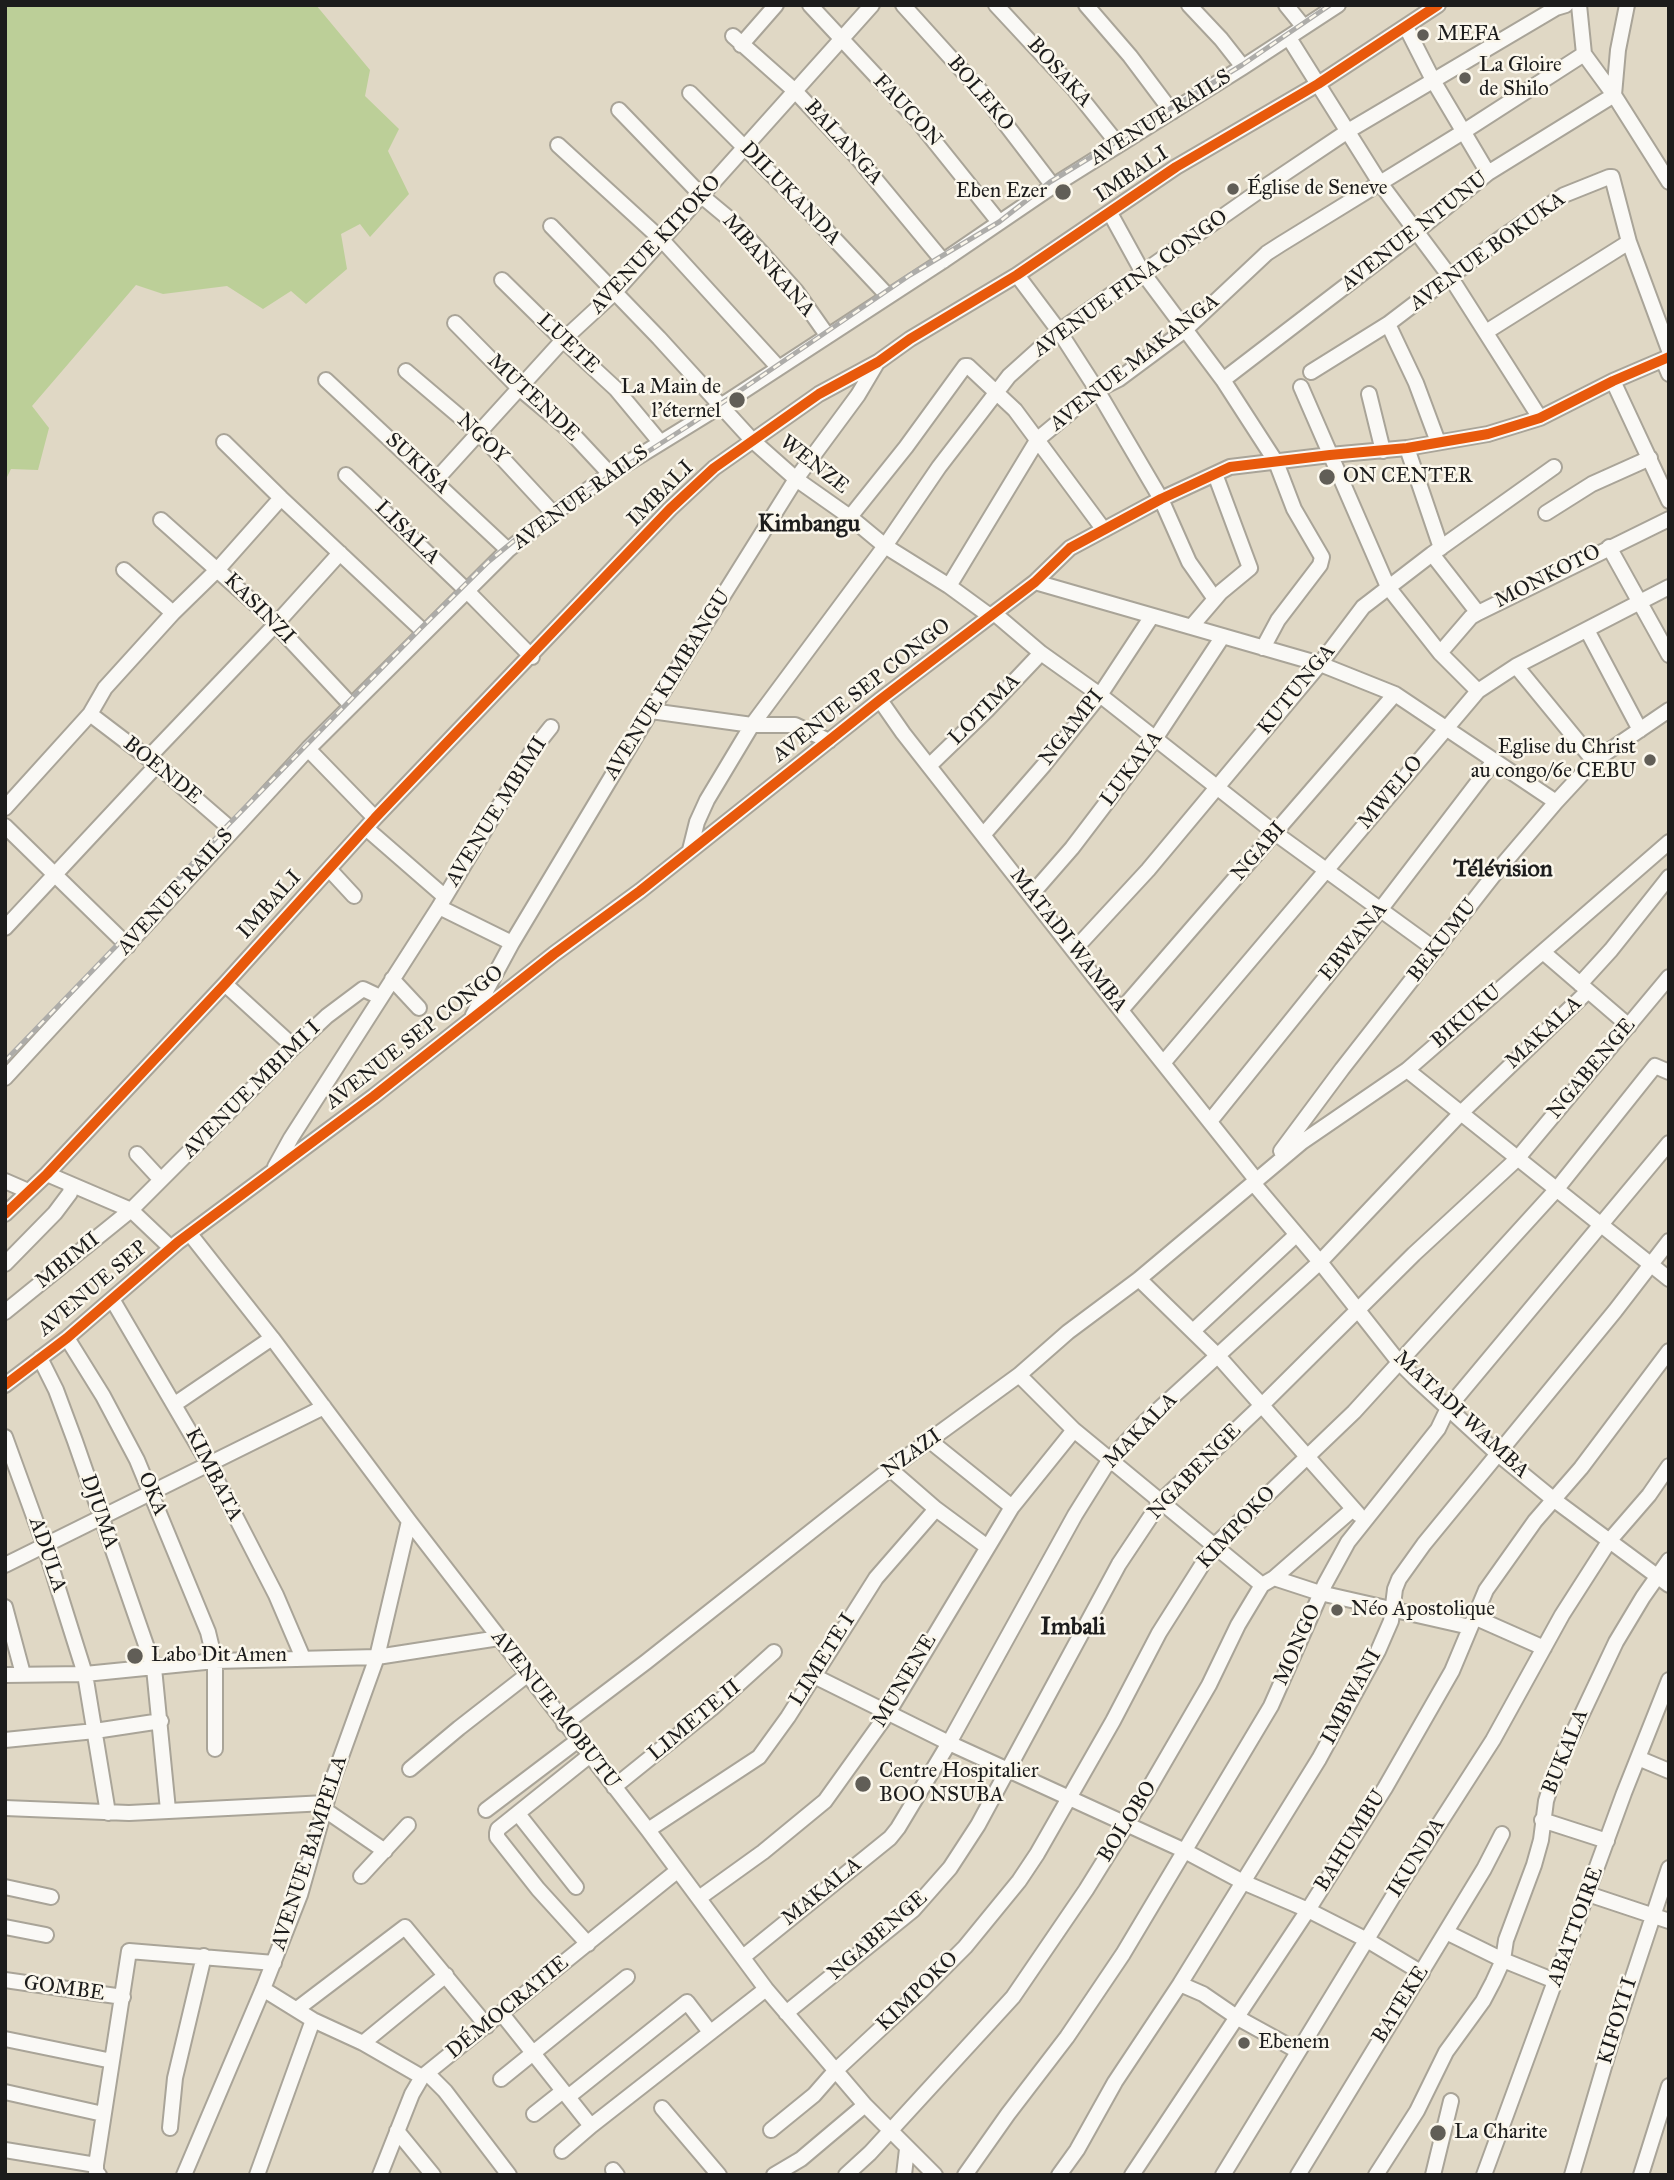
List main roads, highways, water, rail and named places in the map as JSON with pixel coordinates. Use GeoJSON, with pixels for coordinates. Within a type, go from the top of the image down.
{"type":"FeatureCollection","features":[{"type":"Feature","properties":{"kind":"railway"},"geometry":{"type":"LineString","coordinates":[[5,1061],[228,825],[420,629],[488,562],[532,526],[691,424],[910,275],[999,222],[1050,182],[1242,65],[1330,5]]}},
{"type":"Feature","properties":{"kind":"place","name":"MEFA"},"geometry":{"type":"Point","coordinates":[1423,35]}},
{"type":"Feature","properties":{"kind":"place","name":"La Gloire de Shilo"},"geometry":{"type":"Point","coordinates":[1465,78]}},
{"type":"Feature","properties":{"kind":"place","name":"Église de Seneve"},"geometry":{"type":"Point","coordinates":[1233,189]}},
{"type":"Feature","properties":{"kind":"place","name":"Eben Ezer"},"geometry":{"type":"Point","coordinates":[1063,192]}},
{"type":"Feature","properties":{"kind":"place","name":"La Main de l'éternel"},"geometry":{"type":"Point","coordinates":[737,400]}},
{"type":"Feature","properties":{"kind":"place","name":"ON CENTER"},"geometry":{"type":"Point","coordinates":[1327,477]}},
{"type":"Feature","properties":{"kind":"place","name":"Eglise du Christ au congo/6e CEBU"},"geometry":{"type":"Point","coordinates":[1650,760]}},
{"type":"Feature","properties":{"kind":"place","name":"Néo Apostolique"},"geometry":{"type":"Point","coordinates":[1337,1610]}},
{"type":"Feature","properties":{"kind":"place","name":"Labo Dit Amen"},"geometry":{"type":"Point","coordinates":[135,1656]}},
{"type":"Feature","properties":{"kind":"place","name":"Centre Hospitalier BOO NSUBA"},"geometry":{"type":"Point","coordinates":[863,1784]}},
{"type":"Feature","properties":{"kind":"place","name":"Ebenem"},"geometry":{"type":"Point","coordinates":[1244,2043]}},
{"type":"Feature","properties":{"kind":"place","name":"La Charite"},"geometry":{"type":"Point","coordinates":[1438,2133]}},
{"type":"Feature","properties":{"kind":"district","name":"Kimbangu"},"geometry":{"type":"Point","coordinates":[809,525]}},
{"type":"Feature","properties":{"kind":"district","name":"Télévision"},"geometry":{"type":"Point","coordinates":[1503,870]}},
{"type":"Feature","properties":{"kind":"district","name":"Imbali"},"geometry":{"type":"Point","coordinates":[1073,1628]}}]}
